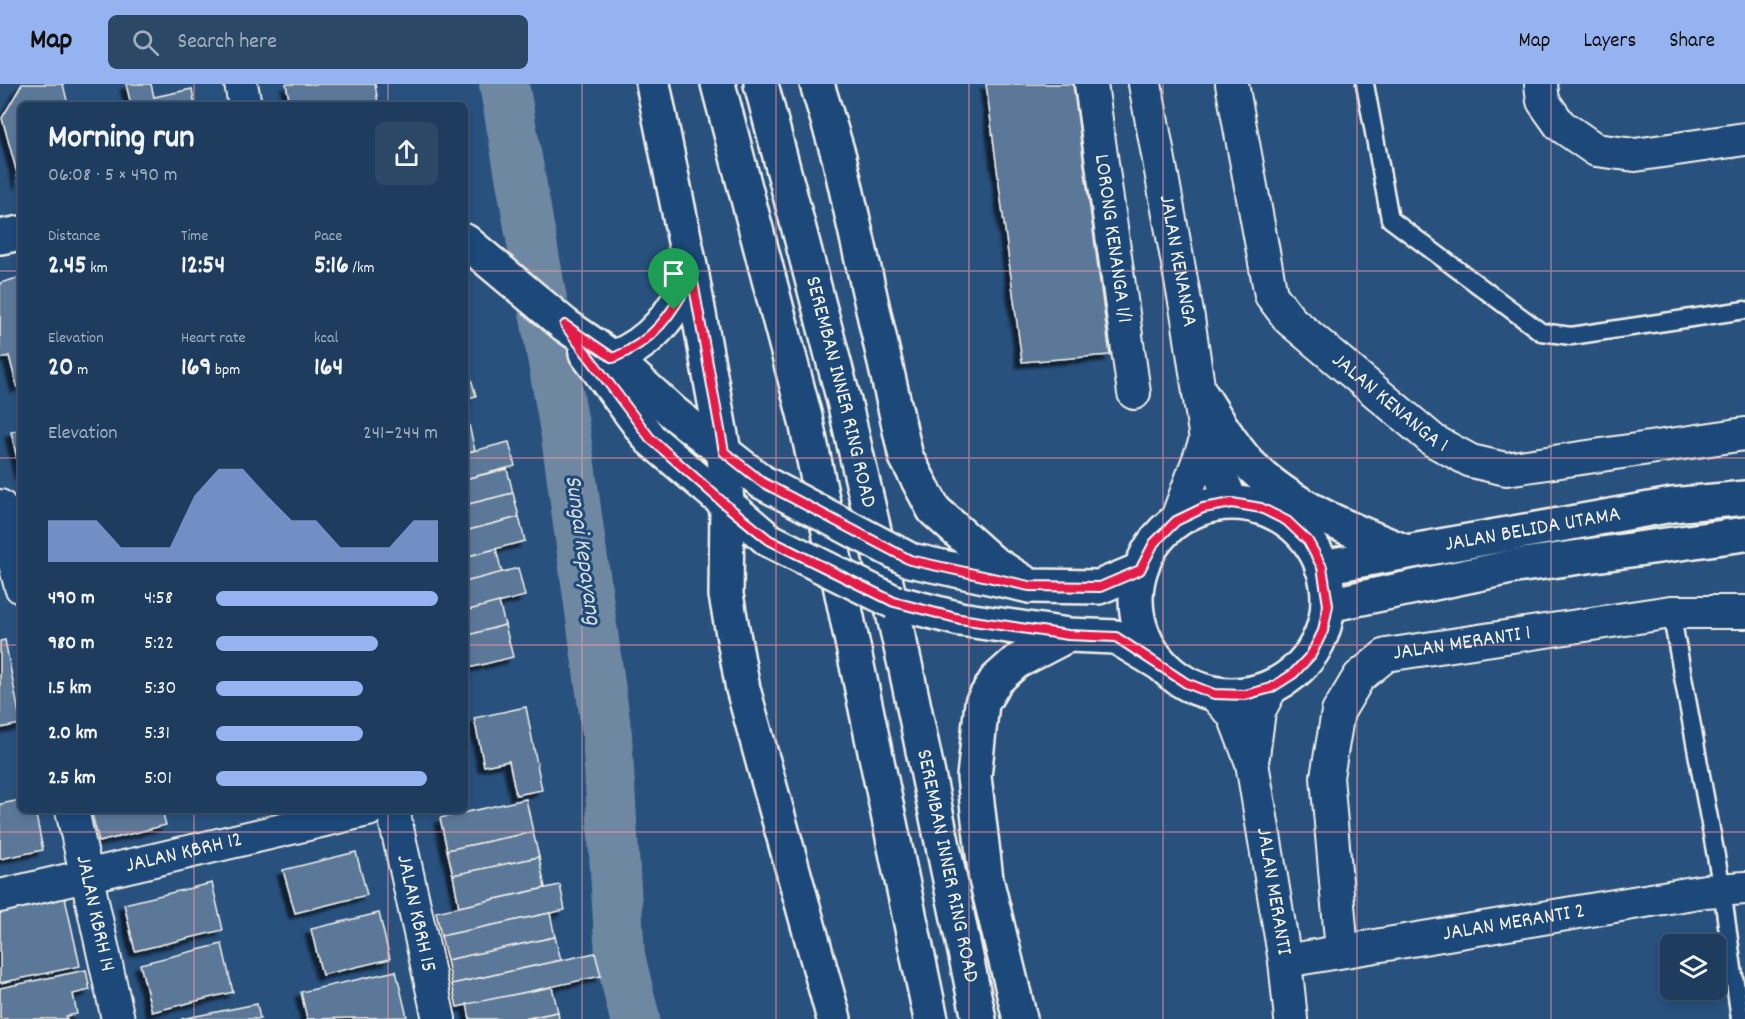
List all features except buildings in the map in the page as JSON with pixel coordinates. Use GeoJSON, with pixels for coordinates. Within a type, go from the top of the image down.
{"type":"FeatureCollection","features":[{"type":"Feature","properties":{"kind":"main road"},"geometry":{"type":"LineString","coordinates":[[653,84],[692,276],[724,452],[727,506],[726,595],[743,689],[834,1019]]}},
{"type":"Feature","properties":{"kind":"main road","name":"SEREMBAN INNER RING ROAD"},"geometry":{"type":"LineString","coordinates":[[718,84],[805,417],[931,1019]]}},
{"type":"Feature","properties":{"kind":"main road","name":"SEREMBAN INNER RING ROAD"},"geometry":{"type":"LineString","coordinates":[[761,84],[844,401],[896,622],[979,1019]]}},
{"type":"Feature","properties":{"kind":"main road"},"geometry":{"type":"LineString","coordinates":[[817,84],[842,168],[906,457],[934,510],[992,562],[1029,586]]}},
{"type":"Feature","properties":{"kind":"main road"},"geometry":{"type":"LineString","coordinates":[[0,237],[18,233]]}},
{"type":"Feature","properties":{"kind":"main road"},"geometry":{"type":"LineString","coordinates":[[468,244],[565,325],[613,358],[675,414],[762,482],[910,560],[1029,586],[1100,587],[1140,570]]}},
{"type":"Feature","properties":{"kind":"main road"},"geometry":{"type":"LineString","coordinates":[[613,358],[630,351],[656,331],[674,310],[692,276]]}},
{"type":"Feature","properties":{"kind":"main road"},"geometry":{"type":"LineString","coordinates":[[565,325],[650,438],[727,506],[769,540],[894,602],[960,619],[1068,635],[1116,637],[1161,664],[1186,683],[1214,694],[1245,695],[1271,688],[1293,674],[1311,655],[1323,631],[1328,605],[1322,567],[1308,541],[1287,521],[1261,508],[1232,503],[1203,508],[1176,521],[1154,543],[1140,570],[1136,600],[1138,620],[1144,638],[1161,664]]}},
{"type":"Feature","properties":{"kind":"main road"},"geometry":{"type":"LineString","coordinates":[[1200,393],[1250,464],[1269,481],[1315,513],[1406,552]]}},
{"type":"Feature","properties":{"kind":"main road","name":"JALAN BELIDA UTAMA"},"geometry":{"type":"LineString","coordinates":[[1322,567],[1672,505],[1745,498]]}},
{"type":"Feature","properties":{"kind":"main road","name":"JALAN BELIDA UTAMA"},"geometry":{"type":"LineString","coordinates":[[1328,605],[1516,566],[1745,534]]}},
{"type":"Feature","properties":{"kind":"main road"},"geometry":{"type":"LineString","coordinates":[[1020,1019],[986,879],[974,777],[982,703],[996,680],[1016,662],[1068,635]]}},
{"type":"Feature","properties":{"kind":"street"},"geometry":{"type":"LineString","coordinates":[[242,84],[245,102]]}},
{"type":"Feature","properties":{"kind":"street","name":"LORONG KENANGA 1/1"},"geometry":{"type":"LineString","coordinates":[[1091,84],[1134,393]]}},
{"type":"Feature","properties":{"kind":"street","name":"JALAN KENANGA"},"geometry":{"type":"LineString","coordinates":[[1145,84],[1200,393],[1206,440],[1232,503]]}},
{"type":"Feature","properties":{"kind":"street","name":"JALAN KENANGA 1"},"geometry":{"type":"LineString","coordinates":[[1232,84],[1271,295],[1290,320],[1434,441],[1471,461],[1506,469],[1745,434]]}},
{"type":"Feature","properties":{"kind":"street"},"geometry":{"type":"LineString","coordinates":[[1541,84],[1543,101],[1560,125],[1596,150],[1635,155],[1745,139]]}},
{"type":"Feature","properties":{"kind":"street","name":"JALAN KENANGA"},"geometry":{"type":"LineString","coordinates":[[1176,521],[1206,440]]}},
{"type":"Feature","properties":{"kind":"street"},"geometry":{"type":"LineString","coordinates":[[0,506],[15,579]]}},
{"type":"Feature","properties":{"kind":"street","name":"JALAN MERANTI 1"},"geometry":{"type":"LineString","coordinates":[[1342,951],[1327,777],[1338,712],[1359,677],[1386,656],[1671,612],[1745,612]]}},
{"type":"Feature","properties":{"kind":"street","name":"JALAN MERANTI"},"geometry":{"type":"LineString","coordinates":[[1252,763],[1259,711],[1271,688]]}},
{"type":"Feature","properties":{"kind":"street","name":"JALAN MERANTI"},"geometry":{"type":"LineString","coordinates":[[1214,694],[1234,716],[1252,763],[1285,961],[1291,1019]]}},
{"type":"Feature","properties":{"kind":"street","name":"JALAN KBRH 14"},"geometry":{"type":"LineString","coordinates":[[73,813],[118,1019]]}},
{"type":"Feature","properties":{"kind":"street","name":"JALAN KBRH 12"},"geometry":{"type":"LineString","coordinates":[[0,896],[355,813]]}},
{"type":"Feature","properties":{"kind":"street","name":"JALAN KBRH 15"},"geometry":{"type":"LineString","coordinates":[[394,813],[439,1019]]}},
{"type":"Feature","properties":{"kind":"street","name":"JALAN MERANTI 2"},"geometry":{"type":"LineString","coordinates":[[1285,961],[1734,888]]}},
{"type":"Feature","properties":{"kind":"lane"},"geometry":{"type":"LineString","coordinates":[[1365,84],[1390,219],[1541,332],[1571,336],[1745,310]]}},
{"type":"Feature","properties":{"kind":"lane"},"geometry":{"type":"LineString","coordinates":[[1671,612],[1734,888],[1740,1019]]}},
{"type":"Feature","properties":{"kind":"waterway","name":"Sungai Kepayang"},"geometry":{"type":"LineString","coordinates":[[504,84],[566,436],[607,735],[620,956],[635,1019]]}},
{"type":"Feature","properties":{"kind":"route"},"geometry":{"type":"LineString","coordinates":[[692,276],[724,452],[762,482],[910,560],[1029,586],[1100,587],[1140,570],[1154,543],[1176,521],[1203,508],[1232,503],[1261,508],[1287,521],[1308,541],[1322,567],[1327,586],[1328,605],[1323,631],[1311,655],[1293,674],[1271,688],[1245,695],[1214,694],[1186,683],[1161,664],[1116,637],[1068,635],[916,610],[894,602],[769,540],[650,438],[565,325],[613,358],[645,342],[674,310],[692,276]]}}]}
